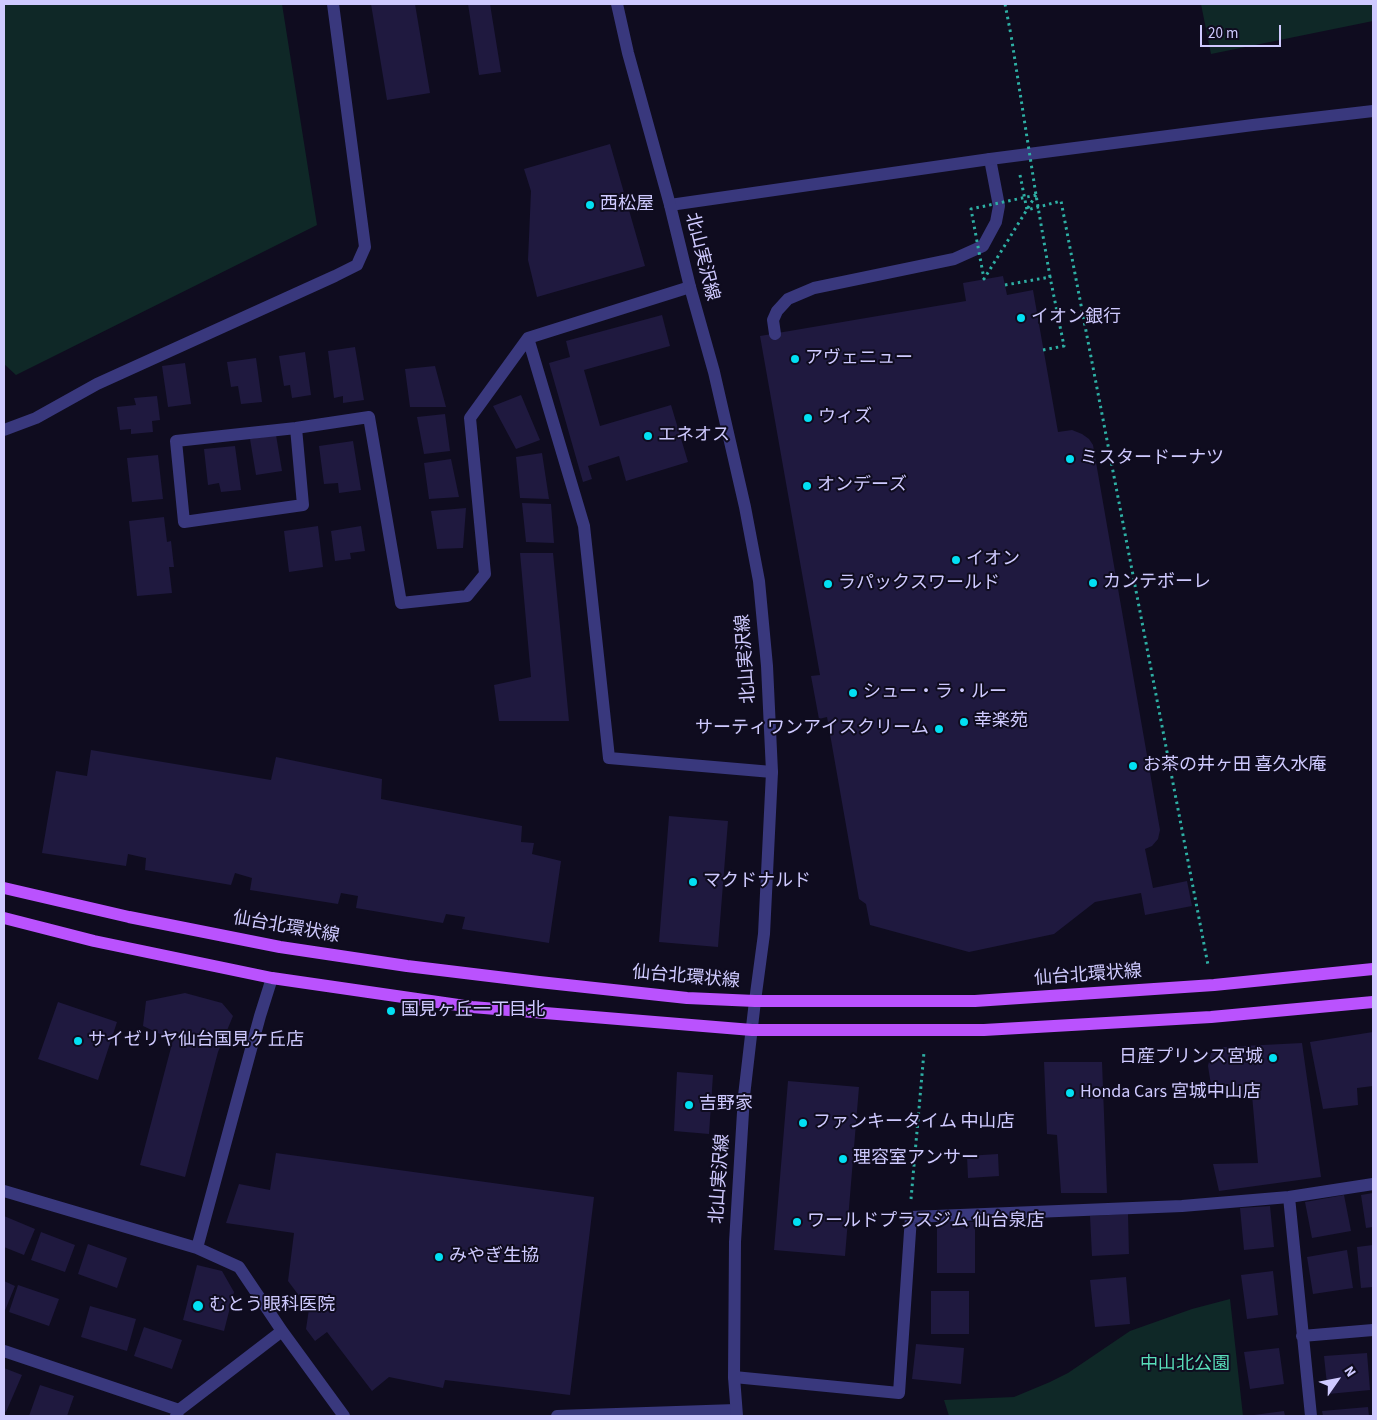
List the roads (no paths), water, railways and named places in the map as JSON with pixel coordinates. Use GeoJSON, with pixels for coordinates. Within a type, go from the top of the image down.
{"type":"FeatureCollection","features":[{"type":"Feature","properties":{"kind":"main road","name":"仙台北環状線"},"geometry":{"type":"LineString","coordinates":[[4,888],[129,917],[280,947],[407,966],[687,998],[755,1001],[975,1001],[1214,985],[1373,969]]}},
{"type":"Feature","properties":{"kind":"main road"},"geometry":{"type":"LineString","coordinates":[[4,918],[94,941],[272,978],[472,1007],[752,1030],[984,1030],[1211,1017],[1373,1002]]}},
{"type":"Feature","properties":{"kind":"street"},"geometry":{"type":"LineString","coordinates":[[4,430],[36,418],[97,384],[357,265],[365,247],[333,4]]}},
{"type":"Feature","properties":{"kind":"street","name":"北山実沢線"},"geometry":{"type":"LineString","coordinates":[[617,4],[628,53],[719,391],[745,507],[759,581],[767,666],[772,772],[764,934],[744,1096],[735,1242],[734,1377],[736,1413]]}},
{"type":"Feature","properties":{"kind":"street"},"geometry":{"type":"LineString","coordinates":[[670,205],[1017,156],[1373,111]]}},
{"type":"Feature","properties":{"kind":"street"},"geometry":{"type":"LineString","coordinates":[[775,334],[773,320],[777,311],[788,299],[814,288],[954,259],[983,246],[996,222],[999,206],[990,160]]}},
{"type":"Feature","properties":{"kind":"street"},"geometry":{"type":"LineString","coordinates":[[296,428],[303,505],[184,522],[176,441],[296,428],[369,417],[401,603],[467,596],[485,574],[470,418],[528,338],[690,287]]}},
{"type":"Feature","properties":{"kind":"street"},"geometry":{"type":"LineString","coordinates":[[528,338],[584,526],[609,758],[772,772]]}},
{"type":"Feature","properties":{"kind":"street"},"geometry":{"type":"LineString","coordinates":[[197,1248],[272,978]]}},
{"type":"Feature","properties":{"kind":"street"},"geometry":{"type":"LineString","coordinates":[[734,1377],[899,1393],[911,1217],[1182,1206],[1289,1197],[1373,1184]]}},
{"type":"Feature","properties":{"kind":"street"},"geometry":{"type":"LineString","coordinates":[[4,1190],[197,1248],[239,1267],[282,1331],[344,1416]]}},
{"type":"Feature","properties":{"kind":"street"},"geometry":{"type":"LineString","coordinates":[[1289,1197],[1311,1416]]}},
{"type":"Feature","properties":{"kind":"street"},"geometry":{"type":"LineString","coordinates":[[1302,1336],[1373,1330]]}},
{"type":"Feature","properties":{"kind":"street"},"geometry":{"type":"LineString","coordinates":[[4,1351],[177,1413],[282,1331]]}},
{"type":"Feature","properties":{"kind":"street"},"geometry":{"type":"LineString","coordinates":[[557,1416],[736,1413]]}},
{"type":"Feature","properties":{"kind":"place","name":"西松屋"},"geometry":{"type":"Point","coordinates":[590,205]}},
{"type":"Feature","properties":{"kind":"place","name":"イオン銀行"},"geometry":{"type":"Point","coordinates":[1021,318]}},
{"type":"Feature","properties":{"kind":"place","name":"アヴェニュー"},"geometry":{"type":"Point","coordinates":[795,359]}},
{"type":"Feature","properties":{"kind":"place","name":"ウィズ"},"geometry":{"type":"Point","coordinates":[808,418]}},
{"type":"Feature","properties":{"kind":"place","name":"エネオス"},"geometry":{"type":"Point","coordinates":[648,436]}},
{"type":"Feature","properties":{"kind":"place","name":"ミスタードーナツ"},"geometry":{"type":"Point","coordinates":[1070,459]}},
{"type":"Feature","properties":{"kind":"place","name":"オンデーズ"},"geometry":{"type":"Point","coordinates":[807,486]}},
{"type":"Feature","properties":{"kind":"place","name":"イオン"},"geometry":{"type":"Point","coordinates":[956,560]}},
{"type":"Feature","properties":{"kind":"place","name":"カンテボーレ"},"geometry":{"type":"Point","coordinates":[1093,583]}},
{"type":"Feature","properties":{"kind":"place","name":"ラパックスワールド"},"geometry":{"type":"Point","coordinates":[828,584]}},
{"type":"Feature","properties":{"kind":"place","name":"シュー・ラ・ルー"},"geometry":{"type":"Point","coordinates":[853,693]}},
{"type":"Feature","properties":{"kind":"place","name":"幸楽苑"},"geometry":{"type":"Point","coordinates":[964,722]}},
{"type":"Feature","properties":{"kind":"place","name":"サーティワンアイスクリーム"},"geometry":{"type":"Point","coordinates":[939,729]}},
{"type":"Feature","properties":{"kind":"place","name":"お茶の井ヶ田 喜久水庵"},"geometry":{"type":"Point","coordinates":[1133,766]}},
{"type":"Feature","properties":{"kind":"place","name":"マクドナルド"},"geometry":{"type":"Point","coordinates":[693,882]}},
{"type":"Feature","properties":{"kind":"place","name":"国見ヶ丘一丁目北"},"geometry":{"type":"Point","coordinates":[391,1011]}},
{"type":"Feature","properties":{"kind":"place","name":"サイゼリヤ仙台国見ケ丘店"},"geometry":{"type":"Point","coordinates":[78,1041]}},
{"type":"Feature","properties":{"kind":"place","name":"日産プリンス宮城"},"geometry":{"type":"Point","coordinates":[1273,1058]}},
{"type":"Feature","properties":{"kind":"place","name":"Honda Cars 宮城中山店"},"geometry":{"type":"Point","coordinates":[1070,1093]}},
{"type":"Feature","properties":{"kind":"place","name":"吉野家"},"geometry":{"type":"Point","coordinates":[689,1105]}},
{"type":"Feature","properties":{"kind":"place","name":"ファンキータイム 中山店"},"geometry":{"type":"Point","coordinates":[803,1123]}},
{"type":"Feature","properties":{"kind":"place","name":"理容室アンサー"},"geometry":{"type":"Point","coordinates":[843,1159]}},
{"type":"Feature","properties":{"kind":"place","name":"ワールドプラスジム 仙台泉店"},"geometry":{"type":"Point","coordinates":[797,1222]}},
{"type":"Feature","properties":{"kind":"place","name":"みやぎ生協"},"geometry":{"type":"Point","coordinates":[439,1257]}},
{"type":"Feature","properties":{"kind":"place","name":"むとう眼科医院"},"geometry":{"type":"Point","coordinates":[198,1306]}},
{"type":"Feature","properties":{"kind":"park label","name":"中山北公園"},"geometry":{"type":"Point","coordinates":[1185,1365]}}]}
